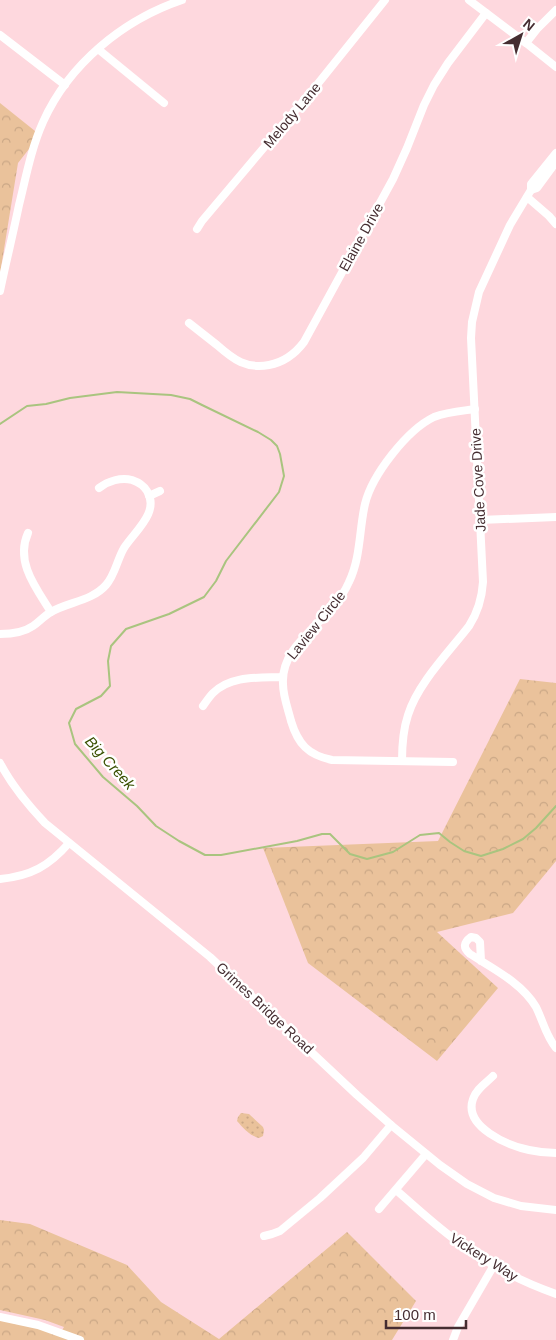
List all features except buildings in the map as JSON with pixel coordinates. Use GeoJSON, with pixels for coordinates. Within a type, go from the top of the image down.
{"type":"FeatureCollection","features":[{"type":"Feature","properties":{"kind":"street"},"geometry":{"type":"LineString","coordinates":[[0,291],[32,152],[44,120],[53,103],[65,84],[80,66],[123,29],[144,16],[182,0]]}},
{"type":"Feature","properties":{"kind":"street","name":"Melody Lane"},"geometry":{"type":"LineString","coordinates":[[197,229],[385,0]]}},
{"type":"Feature","properties":{"kind":"street"},"geometry":{"type":"LineString","coordinates":[[469,0],[556,67]]}},
{"type":"Feature","properties":{"kind":"street"},"geometry":{"type":"LineString","coordinates":[[526,43],[537,28],[556,10]]}},
{"type":"Feature","properties":{"kind":"street","name":"Elaine Drive"},"geometry":{"type":"LineString","coordinates":[[189,323],[232,358],[247,365],[275,364],[287,359],[297,351],[304,342],[393,179],[434,85],[448,63],[486,13]]}},
{"type":"Feature","properties":{"kind":"street"},"geometry":{"type":"LineString","coordinates":[[0,35],[65,84]]}},
{"type":"Feature","properties":{"kind":"street"},"geometry":{"type":"LineString","coordinates":[[98,49],[164,103]]}},
{"type":"Feature","properties":{"kind":"street","name":"Jade Cove Drive"},"geometry":{"type":"LineString","coordinates":[[548,167],[556,153]]}},
{"type":"Feature","properties":{"kind":"street","name":"Jade Cove Drive"},"geometry":{"type":"LineString","coordinates":[[402,761],[402,744],[405,728],[414,700],[425,682],[469,626],[480,605],[484,582],[471,338],[475,305],[510,225],[529,194],[531,184],[548,167],[556,162]]}},
{"type":"Feature","properties":{"kind":"street"},"geometry":{"type":"LineString","coordinates":[[529,194],[556,224]]}},
{"type":"Feature","properties":{"kind":"street","name":"Laview Circle"},"geometry":{"type":"LineString","coordinates":[[453,762],[332,760],[321,758],[310,752],[301,743],[294,731],[284,693],[283,677],[286,662],[292,650],[333,608],[349,583],[358,557],[365,502],[381,469],[407,437],[423,423],[445,413],[475,409]]}},
{"type":"Feature","properties":{"kind":"street"},"geometry":{"type":"LineString","coordinates":[[0,634],[11,634],[28,629],[51,612],[94,595],[107,585],[124,548],[148,515],[151,506],[146,490],[142,485],[130,479],[110,482],[100,488]]}},
{"type":"Feature","properties":{"kind":"street"},"geometry":{"type":"LineString","coordinates":[[149,496],[160,492]]}},
{"type":"Feature","properties":{"kind":"street"},"geometry":{"type":"LineString","coordinates":[[480,520],[556,517]]}},
{"type":"Feature","properties":{"kind":"street"},"geometry":{"type":"LineString","coordinates":[[28,533],[24,546],[26,568],[51,612]]}},
{"type":"Feature","properties":{"kind":"street"},"geometry":{"type":"LineString","coordinates":[[203,706],[213,693],[230,682],[283,677]]}},
{"type":"Feature","properties":{"kind":"street","name":"Grimes Bridge Road"},"geometry":{"type":"LineString","coordinates":[[0,763],[26,802],[46,823],[210,957],[357,1095],[426,1154],[467,1184],[494,1198],[521,1206],[556,1210]]}},
{"type":"Feature","properties":{"kind":"street"},"geometry":{"type":"LineString","coordinates":[[0,879],[27,874],[40,869],[60,854],[69,843]]}},
{"type":"Feature","properties":{"kind":"street"},"geometry":{"type":"LineString","coordinates":[[481,961],[525,993],[535,1006],[547,1035],[556,1048]]}},
{"type":"Feature","properties":{"kind":"street"},"geometry":{"type":"LineString","coordinates":[[493,1076],[476,1092],[472,1102],[472,1114],[479,1124],[491,1134],[514,1146],[530,1151],[556,1153]]}},
{"type":"Feature","properties":{"kind":"street"},"geometry":{"type":"LineString","coordinates":[[264,1236],[280,1231],[320,1198],[363,1158],[391,1125]]}},
{"type":"Feature","properties":{"kind":"street"},"geometry":{"type":"LineString","coordinates":[[379,1209],[426,1154]]}},
{"type":"Feature","properties":{"kind":"street","name":"Vickery Way"},"geometry":{"type":"LineString","coordinates":[[396,1190],[460,1244],[524,1282],[556,1294]]}},
{"type":"Feature","properties":{"kind":"street"},"geometry":{"type":"LineString","coordinates":[[453,1340],[458,1327],[494,1265]]}},
{"type":"Feature","properties":{"kind":"street"},"geometry":{"type":"LineString","coordinates":[[0,1317],[38,1325],[80,1340]]}},
{"type":"Feature","properties":{"kind":"green space"},"geometry":{"type":"Polygon","coordinates":[[[0,103],[40,135],[18,163],[0,274],[0,103]]]}},
{"type":"Feature","properties":{"kind":"green space"},"geometry":{"type":"Polygon","coordinates":[[[520,679],[556,683],[556,861],[513,913],[437,932],[498,988],[437,1061],[308,963],[263,848],[438,841],[520,679]]]}},
{"type":"Feature","properties":{"kind":"green space"},"geometry":{"type":"Polygon","coordinates":[[[241,1113],[249,1114],[263,1127],[263,1136],[259,1138],[250,1134],[237,1121],[241,1113]]]}},
{"type":"Feature","properties":{"kind":"green space"},"geometry":{"type":"Polygon","coordinates":[[[0,1220],[30,1224],[127,1265],[161,1302],[219,1339],[347,1232],[416,1301],[392,1340],[0,1340],[0,1317],[61,1332],[64,1327],[45,1320],[0,1310],[0,1220]]]}},
{"type":"Feature","properties":{"kind":"waterway","name":"Big Creek"},"geometry":{"type":"LineString","coordinates":[[0,424],[27,406],[46,404],[70,398],[117,392],[171,395],[190,399],[258,432],[277,446],[284,476],[279,492],[226,561],[216,581],[204,597],[169,614],[126,629],[111,646],[108,661],[110,686],[101,696],[76,709],[69,723],[75,744],[103,777],[137,806],[156,826],[205,855],[221,855],[297,841],[322,834],[330,834],[350,854],[367,859],[393,852],[420,835],[439,833],[464,851],[481,856],[503,849],[523,839],[556,806]]}}]}
